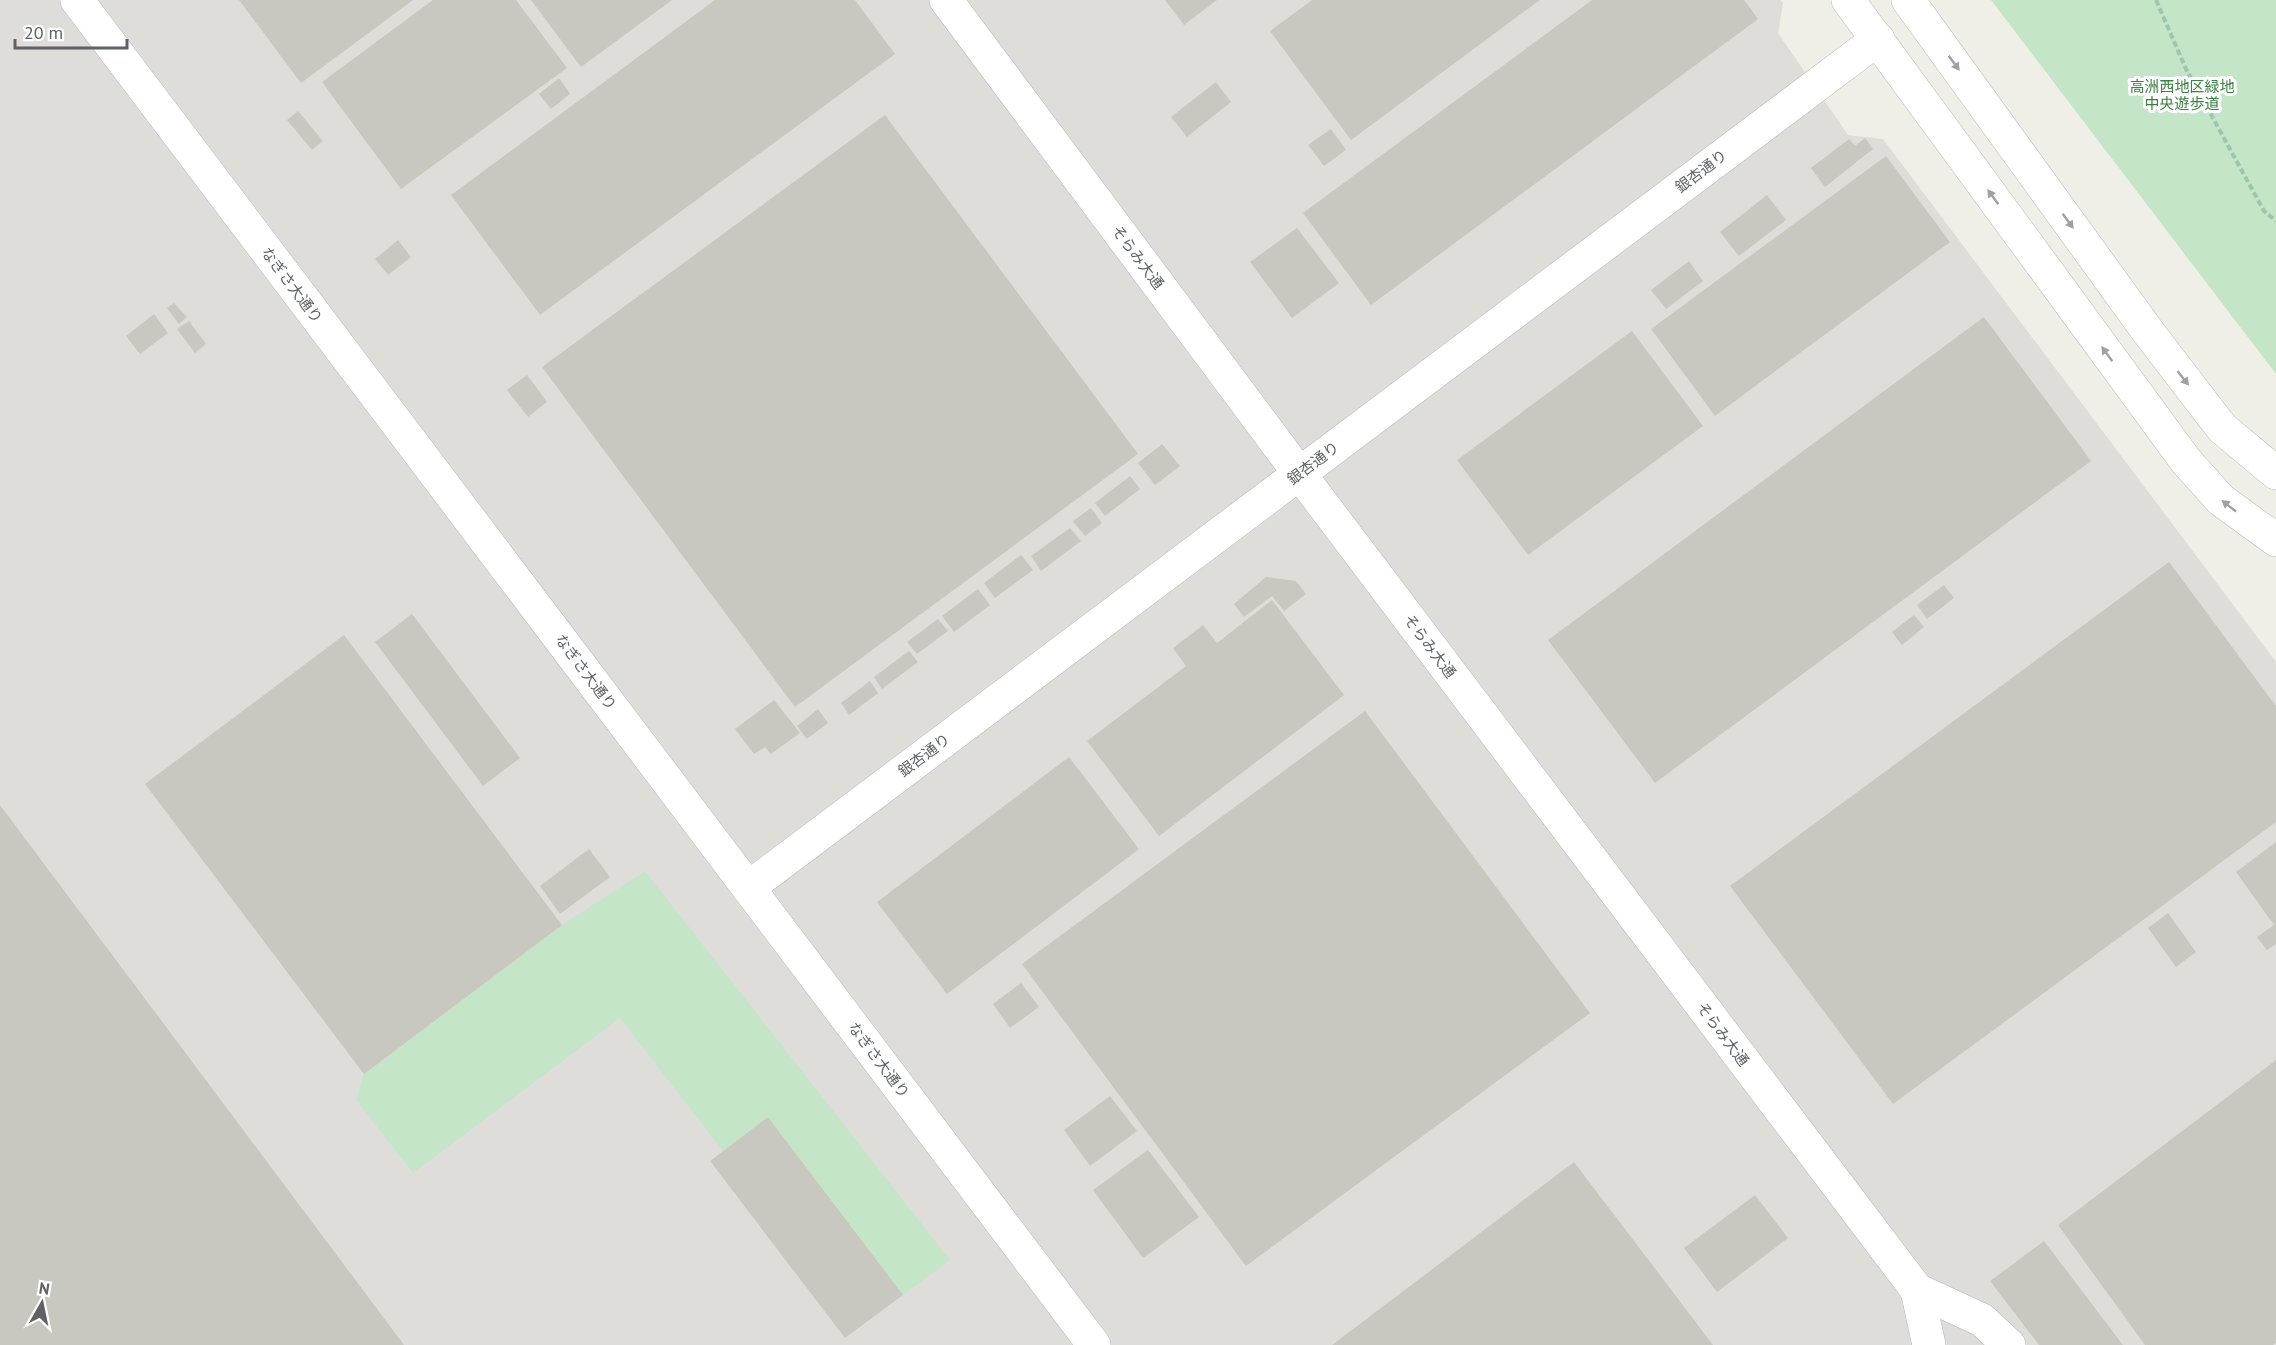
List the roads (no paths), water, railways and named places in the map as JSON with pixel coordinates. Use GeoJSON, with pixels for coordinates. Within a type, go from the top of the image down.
{"type":"FeatureCollection","features":[{"type":"Feature","properties":{"kind":"street","name":"なぎさ大通り"},"geometry":{"type":"LineString","coordinates":[[76,0],[1094,1345]]}},
{"type":"Feature","properties":{"kind":"street","name":"そらみ大通"},"geometry":{"type":"LineString","coordinates":[[946,0],[1299,473],[1917,1290]]}},
{"type":"Feature","properties":{"kind":"street"},"geometry":{"type":"LineString","coordinates":[[1848,0],[2186,461],[2221,500],[2276,540]]}},
{"type":"Feature","properties":{"kind":"street"},"geometry":{"type":"LineString","coordinates":[[1908,0],[2149,333],[2216,420],[2276,473]]}},
{"type":"Feature","properties":{"kind":"street","name":"銀杏通り"},"geometry":{"type":"LineString","coordinates":[[748,888],[1878,39]]}},
{"type":"Feature","properties":{"kind":"street"},"geometry":{"type":"LineString","coordinates":[[1917,1290],[1929,1345]]}},
{"type":"Feature","properties":{"kind":"street"},"geometry":{"type":"LineString","coordinates":[[1917,1290],[1982,1320],[2008,1345]]}},
{"type":"Feature","properties":{"kind":"park label","name":"高洲西地区緑地 中央遊歩道"},"geometry":{"type":"Point","coordinates":[2182,94]}}]}
